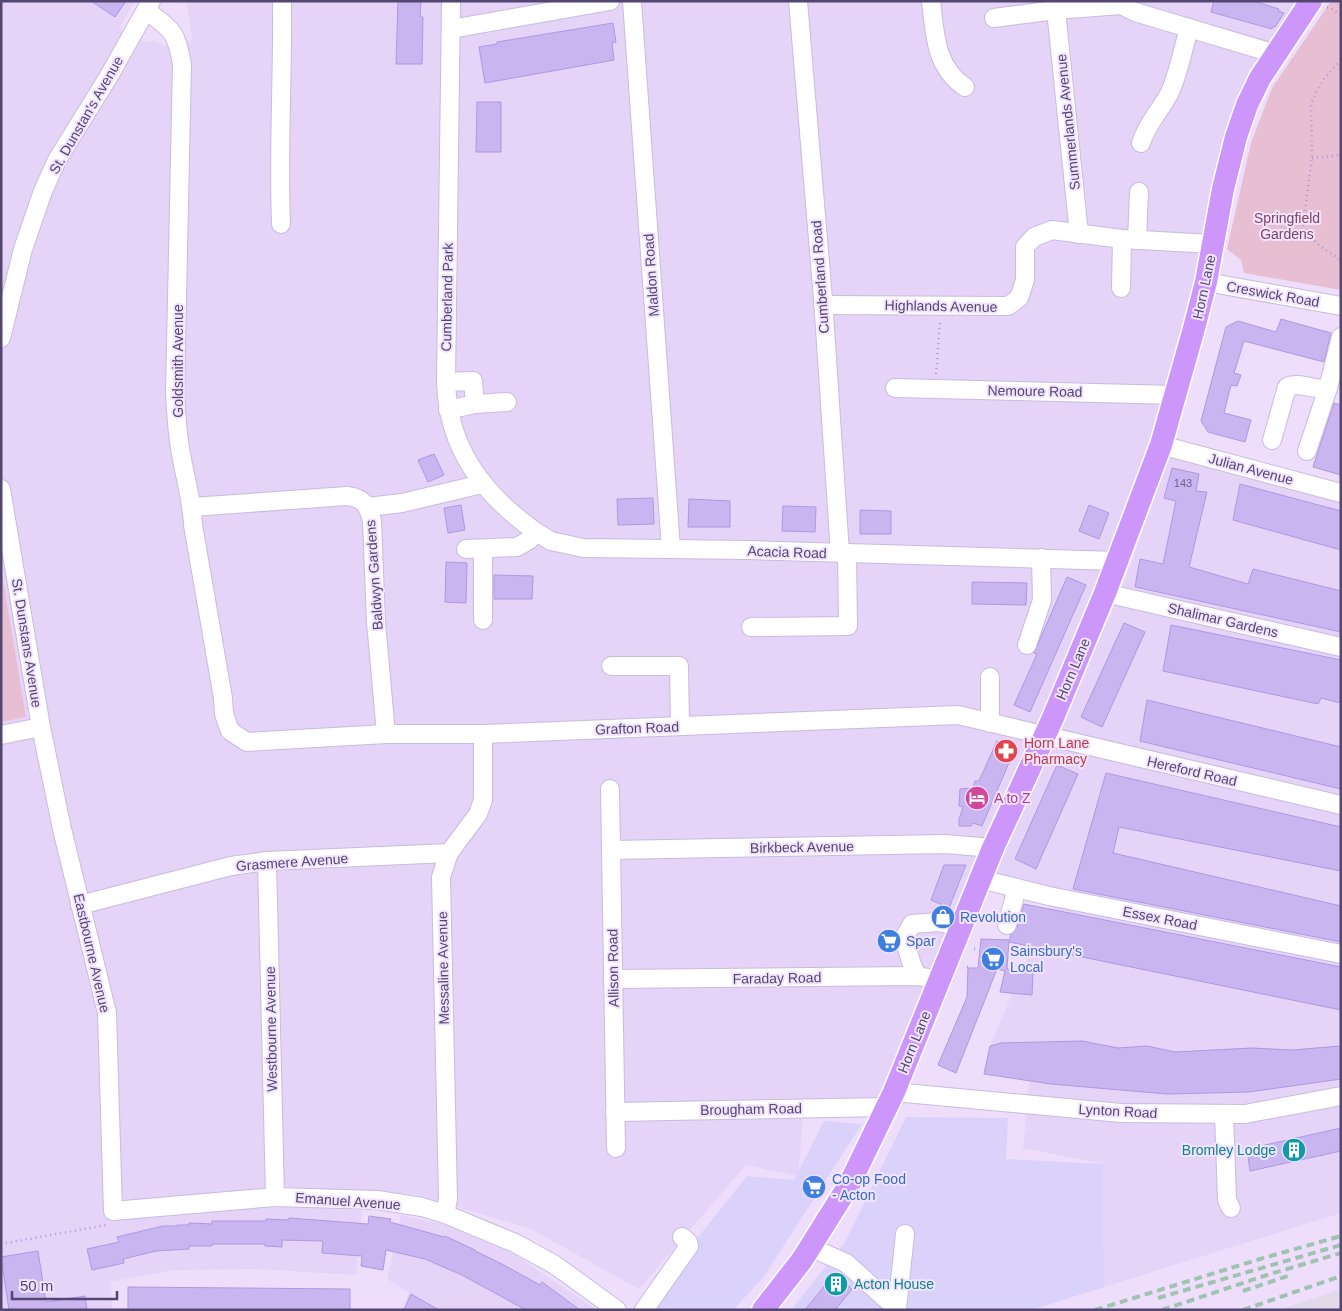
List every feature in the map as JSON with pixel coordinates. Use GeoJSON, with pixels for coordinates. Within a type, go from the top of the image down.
{"type":"FeatureCollection","features":[{"type":"Feature","properties":{"kind":"main road","name":"Horn Lane"},"geometry":{"type":"LineString","coordinates":[[762,1310],[802,1260],[849,1185],[890,1099],[993,848],[1044,736],[1105,593],[1161,445],[1206,282],[1223,189],[1236,137],[1247,105],[1260,78],[1276,54],[1318,4]]}},
{"type":"Feature","properties":{"kind":"street"},"geometry":{"type":"LineString","coordinates":[[280,224],[279,164],[283,69],[282,1]]}},
{"type":"Feature","properties":{"kind":"street","name":"Cumberland Park"},"geometry":{"type":"LineString","coordinates":[[451,1],[446,382],[448,410],[460,447],[482,484],[517,519],[536,532]]}},
{"type":"Feature","properties":{"kind":"street"},"geometry":{"type":"LineString","coordinates":[[451,30],[610,1]]}},
{"type":"Feature","properties":{"kind":"street","name":"Maldon Road"},"geometry":{"type":"LineString","coordinates":[[632,1],[671,549]]}},
{"type":"Feature","properties":{"kind":"street","name":"Cumberland Road"},"geometry":{"type":"LineString","coordinates":[[751,627],[848,626],[831,305],[798,1]]}},
{"type":"Feature","properties":{"kind":"street"},"geometry":{"type":"LineString","coordinates":[[931,1],[936,47],[950,74],[965,87]]}},
{"type":"Feature","properties":{"kind":"street"},"geometry":{"type":"LineString","coordinates":[[994,18],[1056,10],[1121,5],[1135,12],[1276,54]]}},
{"type":"Feature","properties":{"kind":"street","name":"St. Dunstan's Avenue"},"geometry":{"type":"LineString","coordinates":[[1,338],[23,249],[43,191],[57,160],[109,76],[149,6]]}},
{"type":"Feature","properties":{"kind":"street","name":"Goldsmith Avenue"},"geometry":{"type":"LineString","coordinates":[[149,6],[174,34],[178,43],[182,64],[175,393],[180,448],[192,507],[193,525],[223,698],[224,714],[230,731]]}},
{"type":"Feature","properties":{"kind":"street","name":"Summerlands Avenue"},"geometry":{"type":"LineString","coordinates":[[1056,10],[1079,234]]}},
{"type":"Feature","properties":{"kind":"street"},"geometry":{"type":"LineString","coordinates":[[1142,143],[1145,130],[1169,94],[1175,80],[1189,28]]}},
{"type":"Feature","properties":{"kind":"street"},"geometry":{"type":"LineString","coordinates":[[1121,288],[1139,192]]}},
{"type":"Feature","properties":{"kind":"street","name":"Highlands Avenue"},"geometry":{"type":"LineString","coordinates":[[831,305],[1008,306],[1019,298],[1025,280],[1025,247],[1034,237],[1052,230],[1130,239],[1213,244]]}},
{"type":"Feature","properties":{"kind":"street","name":"Creswick Road"},"geometry":{"type":"LineString","coordinates":[[1206,282],[1341,306]]}},
{"type":"Feature","properties":{"kind":"street"},"geometry":{"type":"LineString","coordinates":[[1308,452],[1341,338]]}},
{"type":"Feature","properties":{"kind":"street"},"geometry":{"type":"LineString","coordinates":[[446,382],[473,381],[475,404]]}},
{"type":"Feature","properties":{"kind":"street"},"geometry":{"type":"LineString","coordinates":[[1272,440],[1287,387],[1294,385],[1316,389],[1328,388]]}},
{"type":"Feature","properties":{"kind":"street","name":"Nemoure Road"},"geometry":{"type":"LineString","coordinates":[[895,388],[1176,395]]}},
{"type":"Feature","properties":{"kind":"street"},"geometry":{"type":"LineString","coordinates":[[448,410],[475,404],[507,402]]}},
{"type":"Feature","properties":{"kind":"street","name":"Julian Avenue"},"geometry":{"type":"LineString","coordinates":[[1161,445],[1341,493]]}},
{"type":"Feature","properties":{"kind":"street"},"geometry":{"type":"LineString","coordinates":[[368,507],[402,502],[482,484]]}},
{"type":"Feature","properties":{"kind":"street","name":"St. Dunstans Avenue"},"geometry":{"type":"LineString","coordinates":[[1,489],[41,727],[1,735]]}},
{"type":"Feature","properties":{"kind":"street","name":"Baldwyn Gardens"},"geometry":{"type":"LineString","coordinates":[[192,507],[347,496],[357,497],[368,507],[372,521],[376,622],[386,734]]}},
{"type":"Feature","properties":{"kind":"street"},"geometry":{"type":"LineString","coordinates":[[483,620],[474,549],[517,547],[529,540],[536,532]]}},
{"type":"Feature","properties":{"kind":"street","name":"Acacia Road"},"geometry":{"type":"LineString","coordinates":[[536,532],[551,540],[583,548],[1117,561]]}},
{"type":"Feature","properties":{"kind":"street"},"geometry":{"type":"LineString","coordinates":[[1027,645],[1042,600],[1041,558]]}},
{"type":"Feature","properties":{"kind":"street","name":"Shalimar Gardens"},"geometry":{"type":"LineString","coordinates":[[1105,593],[1341,647]]}},
{"type":"Feature","properties":{"kind":"street"},"geometry":{"type":"LineString","coordinates":[[611,666],[679,666],[680,726]]}},
{"type":"Feature","properties":{"kind":"street"},"geometry":{"type":"LineString","coordinates":[[990,677],[990,723]]}},
{"type":"Feature","properties":{"kind":"street","name":"Grafton Road"},"geometry":{"type":"LineString","coordinates":[[230,731],[247,742],[386,734],[484,734],[958,715],[1044,736]]}},
{"type":"Feature","properties":{"kind":"street","name":"Eastbourne Avenue"},"geometry":{"type":"LineString","coordinates":[[41,727],[62,829],[107,1013],[113,1211]]}},
{"type":"Feature","properties":{"kind":"street","name":"Messaline Avenue"},"geometry":{"type":"LineString","coordinates":[[445,1214],[448,1198],[441,877],[449,853],[478,814],[484,800],[484,734]]}},
{"type":"Feature","properties":{"kind":"street","name":"Hereford Road"},"geometry":{"type":"LineString","coordinates":[[1044,736],[1341,805]]}},
{"type":"Feature","properties":{"kind":"street","name":"Allison Road"},"geometry":{"type":"LineString","coordinates":[[610,789],[616,1148]]}},
{"type":"Feature","properties":{"kind":"street","name":"Birkbeck Avenue"},"geometry":{"type":"LineString","coordinates":[[611,850],[945,844],[993,848]]}},
{"type":"Feature","properties":{"kind":"street","name":"Grasmere Avenue"},"geometry":{"type":"LineString","coordinates":[[80,905],[231,866],[267,862],[449,853]]}},
{"type":"Feature","properties":{"kind":"street","name":"Westbourne Avenue"},"geometry":{"type":"LineString","coordinates":[[267,862],[275,1197]]}},
{"type":"Feature","properties":{"kind":"street","name":"Essex Road"},"geometry":{"type":"LineString","coordinates":[[980,879],[1341,954]]}},
{"type":"Feature","properties":{"kind":"street"},"geometry":{"type":"LineString","coordinates":[[1007,925],[1017,888]]}},
{"type":"Feature","properties":{"kind":"street"},"geometry":{"type":"LineString","coordinates":[[917,976],[904,938],[912,924],[939,922],[962,927]]}},
{"type":"Feature","properties":{"kind":"street","name":"Faraday Road"},"geometry":{"type":"LineString","coordinates":[[613,979],[917,976],[940,980]]}},
{"type":"Feature","properties":{"kind":"street","name":"Lynton Road"},"geometry":{"type":"LineString","coordinates":[[890,1099],[1121,1113],[1246,1114],[1341,1096]]}},
{"type":"Feature","properties":{"kind":"street","name":"Brougham Road"},"geometry":{"type":"LineString","coordinates":[[615,1112],[890,1099]]}},
{"type":"Feature","properties":{"kind":"street"},"geometry":{"type":"LineString","coordinates":[[1224,1114],[1227,1200],[1230,1208]]}},
{"type":"Feature","properties":{"kind":"street","name":"Emanuel Avenue"},"geometry":{"type":"LineString","coordinates":[[113,1211],[275,1197],[377,1200],[422,1207],[445,1214],[515,1243],[555,1264],[617,1310]]}},
{"type":"Feature","properties":{"kind":"street"},"geometry":{"type":"LineString","coordinates":[[810,1247],[846,1264],[897,1309],[905,1234]]}},
{"type":"Feature","properties":{"kind":"street"},"geometry":{"type":"LineString","coordinates":[[644,1310],[689,1246],[688,1242],[682,1237]]}},
{"type":"Feature","properties":{"kind":"path"},"geometry":{"type":"LineString","coordinates":[[1318,4],[1331,8],[1341,15]]}},
{"type":"Feature","properties":{"kind":"path"},"geometry":{"type":"LineString","coordinates":[[1341,60],[1324,79],[1311,104],[1312,158],[1303,224],[1307,234],[1315,242],[1341,260]]}},
{"type":"Feature","properties":{"kind":"path"},"geometry":{"type":"LineString","coordinates":[[1312,158],[1341,156]]}},
{"type":"Feature","properties":{"kind":"path"},"geometry":{"type":"LineString","coordinates":[[932,321],[941,321],[936,378]]}},
{"type":"Feature","properties":{"kind":"path"},"geometry":{"type":"LineString","coordinates":[[1,1244],[107,1225],[113,1211]]}},
{"type":"Feature","properties":{"kind":"shaded area"},"geometry":{"type":"Polygon","coordinates":[[[1,1],[135,1],[119,28],[146,42],[154,41],[165,46],[193,40],[186,1],[1298,1],[1267,47],[1185,332],[1109,566],[894,1092],[876,1106],[803,1118],[798,1176],[746,1165],[639,1289],[529,1228],[414,1194],[288,1187],[126,1202],[125,1220],[236,1208],[309,1207],[362,1211],[356,1275],[256,1269],[172,1270],[111,1282],[112,1310],[1,1310],[1,722],[26,716],[1,568],[1,1]]]}},
{"type":"Feature","properties":{"kind":"shaded area"},"geometry":{"type":"Polygon","coordinates":[[[1171,452],[1341,489],[1341,1213],[1104,1287],[1103,1164],[1023,1148],[1032,1054],[987,1053],[1057,890],[992,875],[1119,596],[1171,452]]]}},
{"type":"Feature","properties":{"kind":"shaded area"},"geometry":{"type":"Polygon","coordinates":[[[906,1117],[1008,1118],[1006,1159],[1103,1164],[1104,1287],[1032,1310],[791,1310],[845,1242],[906,1117]]]}},
{"type":"Feature","properties":{"kind":"shaded area"},"geometry":{"type":"Polygon","coordinates":[[[824,1121],[862,1124],[763,1278],[733,1310],[646,1310],[642,1307],[747,1176],[794,1180],[824,1121]]]}},
{"type":"Feature","properties":{"kind":"shaded area"},"geometry":{"type":"Polygon","coordinates":[[[401,1215],[446,1225],[514,1254],[597,1310],[402,1310],[409,1293],[387,1279],[401,1215]]]}},
{"type":"Feature","properties":{"kind":"shaded area"},"geometry":{"type":"Polygon","coordinates":[[[1341,1289],[1341,1310],[1279,1310],[1282,1309],[1341,1289]]]}},
{"type":"Feature","properties":{"kind":"green space","name":"Springfield Gardens"},"geometry":{"type":"Polygon","coordinates":[[[1331,1],[1341,1],[1341,290],[1244,273],[1241,260],[1227,249],[1251,143],[1272,88],[1331,1]]]}},
{"type":"Feature","properties":{"kind":"green space"},"geometry":{"type":"Polygon","coordinates":[[[1,568],[26,717],[1,722],[1,568]]]}},
{"type":"Feature","properties":{"kind":"building"},"geometry":{"type":"Polygon","coordinates":[[[91,1],[126,1],[115,17],[91,1]]]}},
{"type":"Feature","properties":{"kind":"building"},"geometry":{"type":"Polygon","coordinates":[[[398,1],[421,1],[420,17],[423,17],[422,64],[396,64],[398,1]]]}},
{"type":"Feature","properties":{"kind":"building"},"geometry":{"type":"Polygon","coordinates":[[[1214,1],[1253,1],[1279,9],[1278,11],[1284,13],[1272,29],[1211,12],[1214,1]]]}},
{"type":"Feature","properties":{"kind":"building"},"geometry":{"type":"Polygon","coordinates":[[[613,23],[616,42],[612,43],[614,60],[485,83],[479,47],[497,44],[497,42],[613,23]]]}},
{"type":"Feature","properties":{"kind":"building"},"geometry":{"type":"Polygon","coordinates":[[[477,102],[501,102],[501,152],[476,152],[477,102]]]}},
{"type":"Feature","properties":{"kind":"building"},"geometry":{"type":"Polygon","coordinates":[[[1281,319],[1331,333],[1324,362],[1244,341],[1234,373],[1241,375],[1237,386],[1231,385],[1224,413],[1251,420],[1245,442],[1208,432],[1201,421],[1226,327],[1238,321],[1276,332],[1281,319]]]}},
{"type":"Feature","properties":{"kind":"building"},"geometry":{"type":"Polygon","coordinates":[[[1334,403],[1341,405],[1341,475],[1313,467],[1334,403]]]}},
{"type":"Feature","properties":{"kind":"building"},"geometry":{"type":"Polygon","coordinates":[[[434,454],[444,475],[428,482],[418,460],[434,454]]]}},
{"type":"Feature","properties":{"kind":"building"},"geometry":{"type":"Polygon","coordinates":[[[1172,468],[1199,474],[1196,491],[1207,492],[1189,567],[1248,584],[1253,569],[1341,591],[1341,632],[1135,587],[1140,559],[1163,564],[1176,501],[1164,498],[1172,468]]]}},
{"type":"Feature","properties":{"kind":"building"},"geometry":{"type":"Polygon","coordinates":[[[1240,484],[1341,511],[1341,550],[1233,520],[1240,484]]]}},
{"type":"Feature","properties":{"kind":"building"},"geometry":{"type":"Polygon","coordinates":[[[653,498],[654,524],[618,525],[617,499],[653,498]]]}},
{"type":"Feature","properties":{"kind":"building"},"geometry":{"type":"Polygon","coordinates":[[[689,499],[730,501],[730,527],[688,527],[689,499]]]}},
{"type":"Feature","properties":{"kind":"building"},"geometry":{"type":"Polygon","coordinates":[[[461,505],[465,530],[448,533],[444,508],[461,505]]]}},
{"type":"Feature","properties":{"kind":"building"},"geometry":{"type":"Polygon","coordinates":[[[1089,505],[1109,513],[1099,539],[1079,531],[1089,505]]]}},
{"type":"Feature","properties":{"kind":"building"},"geometry":{"type":"Polygon","coordinates":[[[783,506],[816,507],[815,532],[782,531],[783,506]]]}},
{"type":"Feature","properties":{"kind":"building"},"geometry":{"type":"Polygon","coordinates":[[[860,510],[891,511],[891,534],[860,534],[860,510]]]}},
{"type":"Feature","properties":{"kind":"building"},"geometry":{"type":"Polygon","coordinates":[[[446,562],[467,563],[466,603],[445,602],[446,562]]]}},
{"type":"Feature","properties":{"kind":"building"},"geometry":{"type":"Polygon","coordinates":[[[494,575],[533,576],[532,599],[494,599],[494,575]]]}},
{"type":"Feature","properties":{"kind":"building"},"geometry":{"type":"Polygon","coordinates":[[[1067,577],[1086,585],[1030,712],[1014,705],[1037,654],[1034,653],[1067,577]]]}},
{"type":"Feature","properties":{"kind":"building"},"geometry":{"type":"Polygon","coordinates":[[[972,582],[1027,583],[1026,605],[972,604],[972,582]]]}},
{"type":"Feature","properties":{"kind":"building"},"geometry":{"type":"Polygon","coordinates":[[[1124,623],[1145,632],[1102,727],[1081,717],[1124,623]]]}},
{"type":"Feature","properties":{"kind":"building"},"geometry":{"type":"Polygon","coordinates":[[[1171,625],[1341,660],[1341,703],[1321,698],[1318,704],[1163,671],[1171,625]]]}},
{"type":"Feature","properties":{"kind":"building"},"geometry":{"type":"Polygon","coordinates":[[[1147,700],[1341,747],[1341,789],[1140,741],[1147,700]]]}},
{"type":"Feature","properties":{"kind":"building"},"geometry":{"type":"Polygon","coordinates":[[[997,741],[1014,745],[1014,751],[982,826],[973,823],[971,826],[959,826],[963,807],[959,806],[960,789],[973,788],[975,781],[979,781],[997,741]]]}},
{"type":"Feature","properties":{"kind":"building"},"geometry":{"type":"Polygon","coordinates":[[[1057,765],[1078,774],[1036,869],[1015,859],[1057,765]]]}},
{"type":"Feature","properties":{"kind":"building"},"geometry":{"type":"Polygon","coordinates":[[[1106,773],[1341,827],[1341,871],[1119,827],[1113,853],[1341,906],[1341,942],[1073,889],[1106,773]]]}},
{"type":"Feature","properties":{"kind":"building"},"geometry":{"type":"Polygon","coordinates":[[[944,865],[966,865],[949,908],[931,900],[944,865]]]}},
{"type":"Feature","properties":{"kind":"building"},"geometry":{"type":"Polygon","coordinates":[[[1024,904],[1341,967],[1341,1010],[1009,942],[1011,934],[1017,928],[1024,904]]]}},
{"type":"Feature","properties":{"kind":"building"},"geometry":{"type":"Polygon","coordinates":[[[981,939],[1009,940],[1007,969],[1033,972],[1032,995],[1000,992],[1005,971],[997,969],[956,1073],[938,1065],[967,997],[968,968],[978,968],[981,939]]]}},
{"type":"Feature","properties":{"kind":"building"},"geometry":{"type":"Polygon","coordinates":[[[1082,1041],[1118,1048],[1147,1046],[1175,1052],[1252,1048],[1292,1050],[1341,1046],[1341,1079],[1249,1092],[1167,1094],[1051,1084],[984,1074],[990,1046],[1001,1043],[1082,1041]]]}},
{"type":"Feature","properties":{"kind":"building","name":"Bromley Lodge"},"geometry":{"type":"Polygon","coordinates":[[[1341,1128],[1341,1151],[1250,1171],[1247,1149],[1341,1128]]]}},
{"type":"Feature","properties":{"kind":"building"},"geometry":{"type":"Polygon","coordinates":[[[369,1216],[391,1219],[390,1222],[445,1236],[540,1285],[542,1282],[580,1310],[526,1310],[462,1275],[425,1259],[386,1250],[383,1270],[361,1266],[362,1256],[322,1253],[323,1241],[282,1240],[282,1247],[265,1246],[265,1244],[189,1246],[189,1249],[156,1251],[123,1259],[124,1263],[92,1270],[87,1249],[119,1242],[117,1237],[163,1226],[189,1225],[189,1223],[212,1224],[212,1221],[289,1220],[289,1218],[368,1224],[369,1216]]]}},
{"type":"Feature","properties":{"kind":"building"},"geometry":{"type":"Polygon","coordinates":[[[38,1251],[46,1302],[85,1296],[87,1310],[9,1310],[1,1257],[38,1251]]]}},
{"type":"Feature","properties":{"kind":"building","name":"Acton House"},"geometry":{"type":"Polygon","coordinates":[[[834,1274],[852,1289],[835,1310],[805,1310],[834,1274]]]}},
{"type":"Feature","properties":{"kind":"building"},"geometry":{"type":"Polygon","coordinates":[[[128,1287],[350,1289],[350,1310],[128,1310],[128,1287]]]}},
{"type":"Feature","properties":{"kind":"building"},"geometry":{"type":"Polygon","coordinates":[[[411,1294],[439,1310],[404,1310],[411,1294]]]}},
{"type":"Feature","properties":{"kind":"railway"},"geometry":{"type":"LineString","coordinates":[[1095,1310],[1341,1236]]}},
{"type":"Feature","properties":{"kind":"railway"},"geometry":{"type":"LineString","coordinates":[[1158,1298],[1341,1245]]}},
{"type":"Feature","properties":{"kind":"railway"},"geometry":{"type":"LineString","coordinates":[[1162,1310],[1341,1253]]}},
{"type":"Feature","properties":{"kind":"railway"},"geometry":{"type":"LineString","coordinates":[[1243,1291],[1288,1276]]}},
{"type":"Feature","properties":{"kind":"railway"},"geometry":{"type":"LineString","coordinates":[[1243,1310],[1341,1276]]}},
{"type":"Feature","properties":{"kind":"place","name":"Horn Lane Pharmacy"},"geometry":{"type":"Point","coordinates":[1006,751]}},
{"type":"Feature","properties":{"kind":"place","name":"A to Z"},"geometry":{"type":"Point","coordinates":[977,798]}},
{"type":"Feature","properties":{"kind":"place","name":"Revolution"},"geometry":{"type":"Point","coordinates":[943,917]}},
{"type":"Feature","properties":{"kind":"place","name":"Spar"},"geometry":{"type":"Point","coordinates":[889,941]}},
{"type":"Feature","properties":{"kind":"place","name":"Sainsbury's Local"},"geometry":{"type":"Point","coordinates":[993,959]}},
{"type":"Feature","properties":{"kind":"place","name":"Bromley Lodge"},"geometry":{"type":"Point","coordinates":[1294,1150]}},
{"type":"Feature","properties":{"kind":"place","name":"Co-op Food - Acton"},"geometry":{"type":"Point","coordinates":[814,1187]}},
{"type":"Feature","properties":{"kind":"place","name":"Acton House"},"geometry":{"type":"Point","coordinates":[836,1284]}}]}
